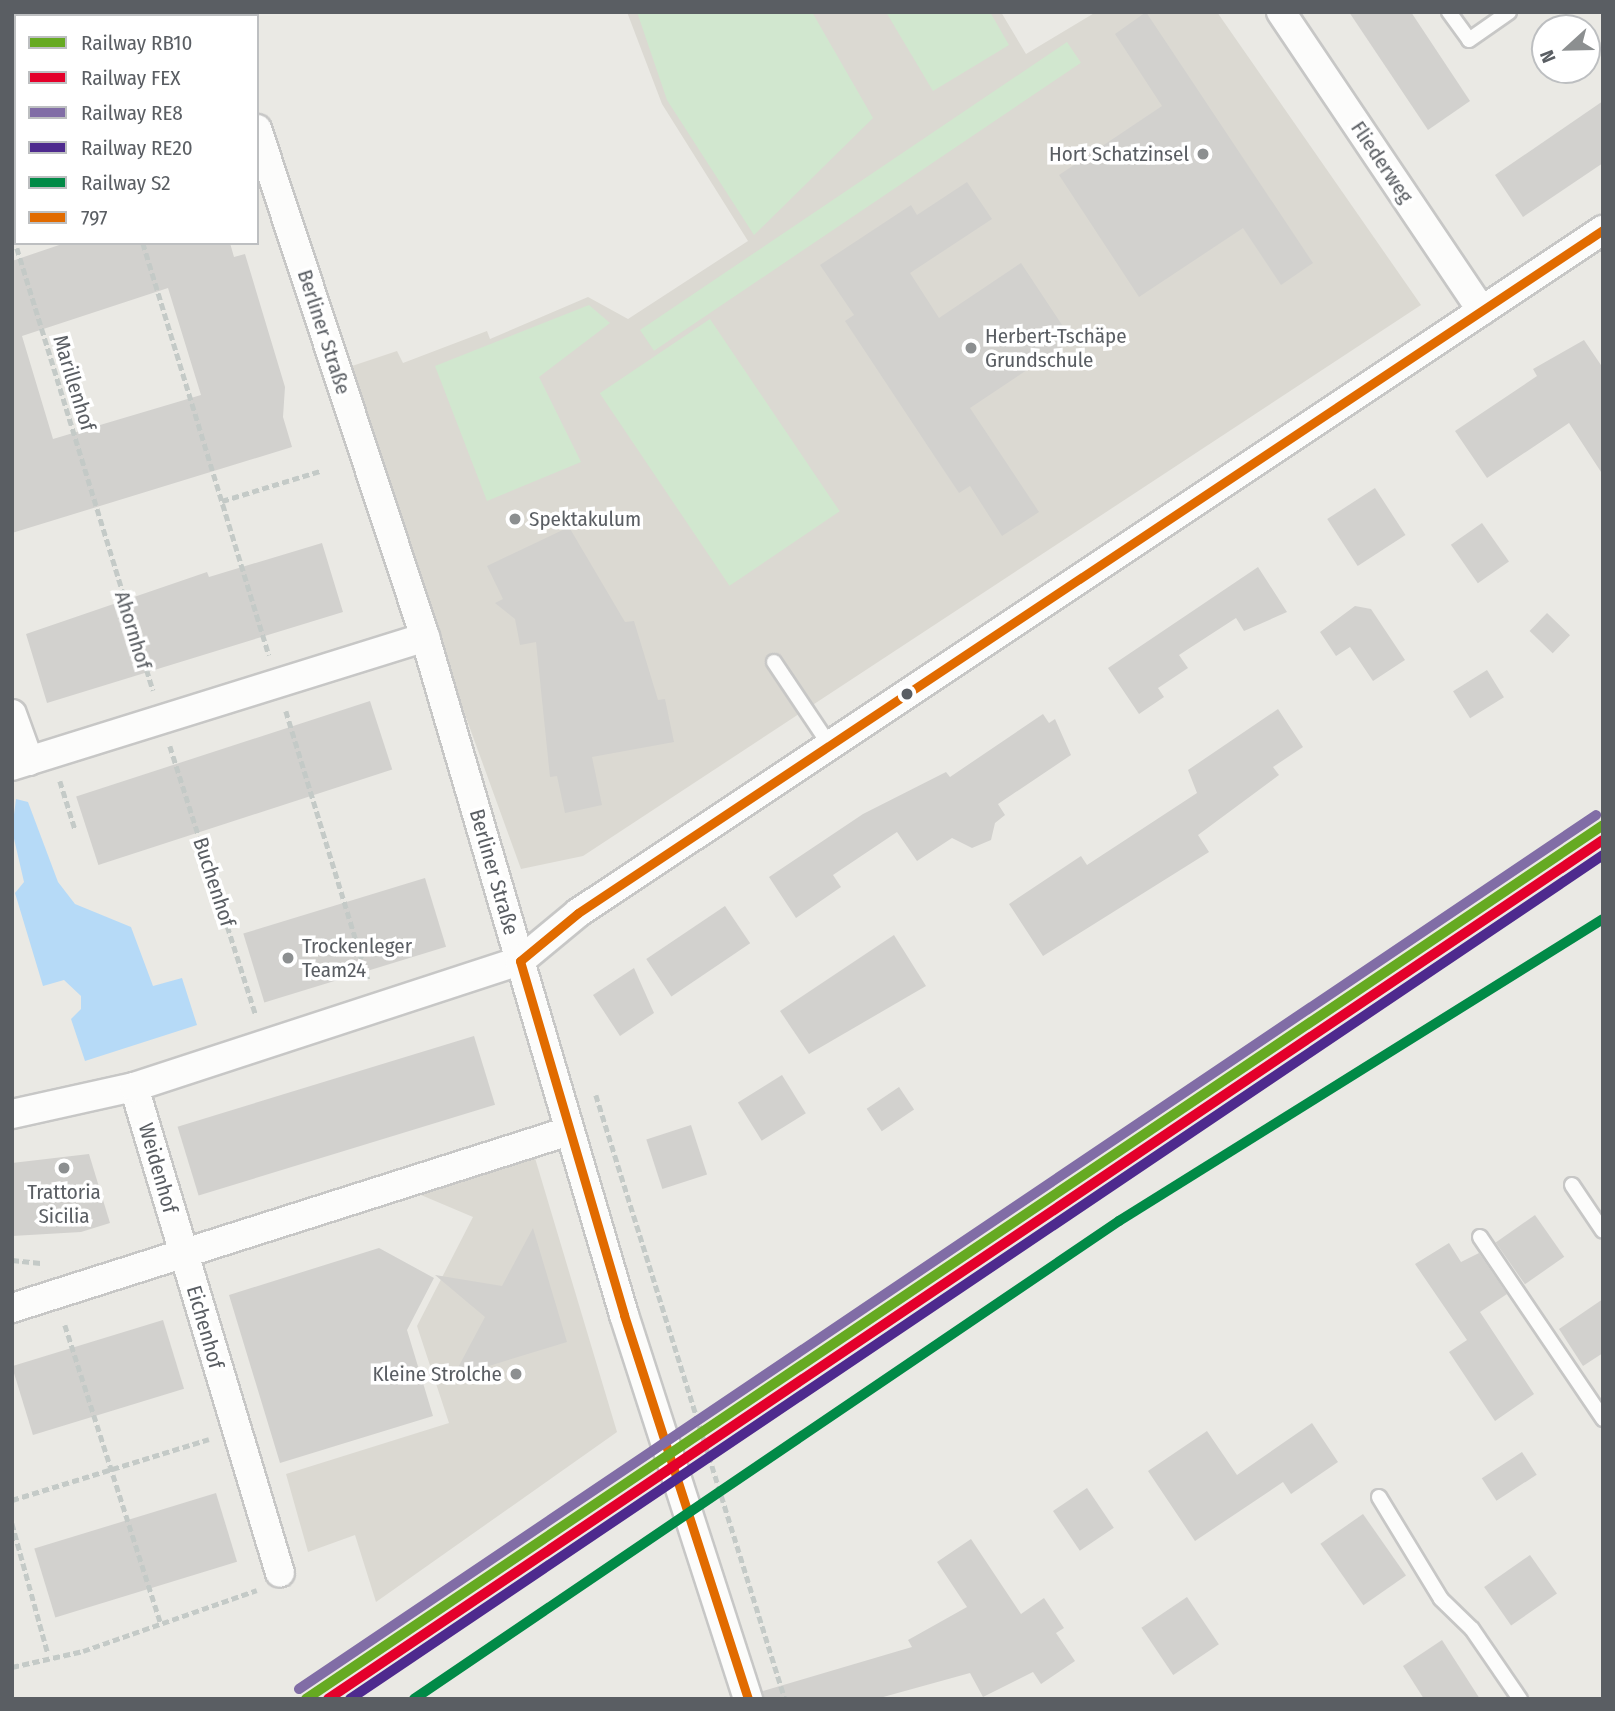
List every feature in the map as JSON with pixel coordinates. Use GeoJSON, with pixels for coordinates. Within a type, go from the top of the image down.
{"type":"FeatureCollection","features":[{"type":"Feature","properties":{"kind":"street","name":"Fliederweg"},"geometry":{"type":"LineString","coordinates":[[1281,12],[1482,311]]}},
{"type":"Feature","properties":{"kind":"street","name":"Berliner Straße"},"geometry":{"type":"LineString","coordinates":[[259,140],[425,637],[569,1131],[748,1699]]}},
{"type":"Feature","properties":{"kind":"street"},"geometry":{"type":"LineString","coordinates":[[12,1114],[134,1087],[520,961],[578,913],[832,748],[1603,230]]}},
{"type":"Feature","properties":{"kind":"street"},"geometry":{"type":"LineString","coordinates":[[12,714],[31,760],[425,637]]}},
{"type":"Feature","properties":{"kind":"street","name":"Weidenhof"},"geometry":{"type":"LineString","coordinates":[[134,1087],[183,1252]]}},
{"type":"Feature","properties":{"kind":"street"},"geometry":{"type":"LineString","coordinates":[[12,1308],[569,1131]]}},
{"type":"Feature","properties":{"kind":"street","name":"Eichenhof"},"geometry":{"type":"LineString","coordinates":[[183,1252],[281,1573]]}},
{"type":"Feature","properties":{"kind":"lane"},"geometry":{"type":"LineString","coordinates":[[1449,12],[1469,40],[1509,12]]}},
{"type":"Feature","properties":{"kind":"lane"},"geometry":{"type":"LineString","coordinates":[[774,662],[832,748]]}},
{"type":"Feature","properties":{"kind":"lane"},"geometry":{"type":"LineString","coordinates":[[1572,1185],[1603,1231]]}},
{"type":"Feature","properties":{"kind":"lane"},"geometry":{"type":"LineString","coordinates":[[1480,1237],[1603,1419]]}},
{"type":"Feature","properties":{"kind":"lane"},"geometry":{"type":"LineString","coordinates":[[1379,1497],[1441,1599],[1472,1629],[1520,1699]]}},
{"type":"Feature","properties":{"kind":"path","name":"Marillenhof"},"geometry":{"type":"LineString","coordinates":[[15,245],[105,540]]}},
{"type":"Feature","properties":{"kind":"path"},"geometry":{"type":"LineString","coordinates":[[144,245],[376,1008]]}},
{"type":"Feature","properties":{"kind":"path"},"geometry":{"type":"LineString","coordinates":[[222,501],[320,471]]}},
{"type":"Feature","properties":{"kind":"path","name":"Ahornhof"},"geometry":{"type":"LineString","coordinates":[[105,540],[162,719]]}},
{"type":"Feature","properties":{"kind":"path","name":"Buchenhof"},"geometry":{"type":"LineString","coordinates":[[162,719],[266,1044]]}},
{"type":"Feature","properties":{"kind":"path"},"geometry":{"type":"LineString","coordinates":[[31,760],[75,829]]}},
{"type":"Feature","properties":{"kind":"path"},"geometry":{"type":"LineString","coordinates":[[591,1080],[785,1699]]}},
{"type":"Feature","properties":{"kind":"path"},"geometry":{"type":"LineString","coordinates":[[55,1294],[162,1623]]}},
{"type":"Feature","properties":{"kind":"path"},"geometry":{"type":"LineString","coordinates":[[12,1500],[236,1431]]}},
{"type":"Feature","properties":{"kind":"path"},"geometry":{"type":"LineString","coordinates":[[12,1523],[48,1654]]}},
{"type":"Feature","properties":{"kind":"path"},"geometry":{"type":"LineString","coordinates":[[12,1667],[48,1654],[83,1651],[240,1599],[281,1573]]}},
{"type":"Feature","properties":{"kind":"shaded area","name":"Herbert-Tschäpe Grundschule"},"geometry":{"type":"Polygon","coordinates":[[[627,12],[1001,12],[1026,54],[1096,12],[1217,12],[1421,305],[583,856],[521,869],[340,370],[397,351],[403,363],[487,331],[490,339],[588,297],[628,319],[748,241],[662,104],[627,12]]]}},
{"type":"Feature","properties":{"kind":"shaded area","name":"Kleine Strolche"},"geometry":{"type":"Polygon","coordinates":[[[535,1158],[617,1432],[376,1602],[355,1535],[308,1552],[286,1474],[449,1423],[417,1326],[473,1217],[421,1195],[535,1158]]]}},
{"type":"Feature","properties":{"kind":"green space"},"geometry":{"type":"Polygon","coordinates":[[[637,12],[812,12],[873,118],[754,235],[667,100],[637,12]]]}},
{"type":"Feature","properties":{"kind":"green space"},"geometry":{"type":"Polygon","coordinates":[[[886,12],[990,12],[1009,45],[933,91],[886,12]]]}},
{"type":"Feature","properties":{"kind":"green space"},"geometry":{"type":"Polygon","coordinates":[[[1067,42],[1081,63],[654,351],[640,330],[1067,42]]]}},
{"type":"Feature","properties":{"kind":"green space"},"geometry":{"type":"Polygon","coordinates":[[[589,305],[610,323],[539,377],[581,462],[487,501],[435,366],[589,305]]]}},
{"type":"Feature","properties":{"kind":"green space"},"geometry":{"type":"Polygon","coordinates":[[[710,319],[840,511],[729,586],[600,393],[710,319]]]}},
{"type":"Feature","properties":{"kind":"water"},"geometry":{"type":"Polygon","coordinates":[[[16,799],[28,802],[58,882],[75,904],[131,927],[153,986],[182,978],[197,1025],[85,1061],[71,1019],[81,1009],[81,996],[64,980],[43,986],[15,893],[24,882],[12,830],[16,799]]]}},
{"type":"Feature","properties":{"kind":"building","name":"Hort Schatzinsel"},"geometry":{"type":"Polygon","coordinates":[[[1146,12],[1313,263],[1281,285],[1243,228],[1139,297],[1059,175],[1162,106],[1115,34],[1146,12]]]}},
{"type":"Feature","properties":{"kind":"building"},"geometry":{"type":"Polygon","coordinates":[[[1349,12],[1411,12],[1470,101],[1428,130],[1349,12]]]}},
{"type":"Feature","properties":{"kind":"building"},"geometry":{"type":"Polygon","coordinates":[[[1603,101],[1603,163],[1523,217],[1495,175],[1603,101]]]}},
{"type":"Feature","properties":{"kind":"building"},"geometry":{"type":"Polygon","coordinates":[[[967,182],[992,219],[910,273],[939,318],[1021,263],[1072,340],[970,408],[1039,512],[1002,536],[970,486],[959,493],[845,321],[854,315],[820,265],[911,205],[917,215],[967,182]]]}},
{"type":"Feature","properties":{"kind":"building"},"geometry":{"type":"Polygon","coordinates":[[[59,245],[231,245],[234,257],[245,254],[285,387],[283,417],[292,447],[12,533],[12,261],[59,245]],[[168,288],[22,336],[53,439],[201,395],[168,288]]]}},
{"type":"Feature","properties":{"kind":"building"},"geometry":{"type":"Polygon","coordinates":[[[1584,340],[1603,368],[1603,475],[1569,423],[1487,478],[1455,431],[1537,376],[1533,369],[1584,340]]]}},
{"type":"Feature","properties":{"kind":"building"},"geometry":{"type":"Polygon","coordinates":[[[1375,488],[1405,535],[1358,566],[1327,519],[1375,488]]]}},
{"type":"Feature","properties":{"kind":"building"},"geometry":{"type":"Polygon","coordinates":[[[1482,523],[1509,562],[1478,583],[1451,545],[1482,523]]]}},
{"type":"Feature","properties":{"kind":"building"},"geometry":{"type":"Polygon","coordinates":[[[569,527],[625,622],[634,621],[658,700],[665,699],[674,742],[592,757],[602,805],[565,813],[557,776],[550,777],[536,642],[520,645],[515,619],[495,603],[503,599],[487,566],[569,527]]]}},
{"type":"Feature","properties":{"kind":"building"},"geometry":{"type":"Polygon","coordinates":[[[322,543],[343,612],[47,703],[26,634],[207,572],[209,577],[322,543]]]}},
{"type":"Feature","properties":{"kind":"building"},"geometry":{"type":"Polygon","coordinates":[[[1258,567],[1287,612],[1244,631],[1236,618],[1179,655],[1188,668],[1158,688],[1164,697],[1139,714],[1108,668],[1258,567]]]}},
{"type":"Feature","properties":{"kind":"building"},"geometry":{"type":"Polygon","coordinates":[[[1355,606],[1371,609],[1405,660],[1373,681],[1350,647],[1336,656],[1320,632],[1355,606]]]}},
{"type":"Feature","properties":{"kind":"building"},"geometry":{"type":"Polygon","coordinates":[[[1547,613],[1570,635],[1553,653],[1530,631],[1547,613]]]}},
{"type":"Feature","properties":{"kind":"building"},"geometry":{"type":"Polygon","coordinates":[[[1487,670],[1504,697],[1470,718],[1453,691],[1487,670]]]}},
{"type":"Feature","properties":{"kind":"building"},"geometry":{"type":"Polygon","coordinates":[[[370,701],[392,769],[98,865],[76,796],[370,701]]]}},
{"type":"Feature","properties":{"kind":"building"},"geometry":{"type":"Polygon","coordinates":[[[1278,709],[1303,747],[1273,767],[1279,775],[1198,835],[1209,852],[1043,956],[1009,904],[1081,856],[1087,865],[1197,793],[1188,770],[1278,709]]]}},
{"type":"Feature","properties":{"kind":"building"},"geometry":{"type":"Polygon","coordinates":[[[1043,714],[1049,723],[1055,719],[1071,755],[998,804],[1005,815],[995,823],[991,840],[972,848],[952,838],[917,861],[897,832],[833,875],[841,887],[796,918],[769,877],[863,814],[946,772],[950,777],[1043,714]]]}},
{"type":"Feature","properties":{"kind":"building"},"geometry":{"type":"Polygon","coordinates":[[[425,878],[446,947],[264,1002],[243,934],[425,878]]]}},
{"type":"Feature","properties":{"kind":"building"},"geometry":{"type":"Polygon","coordinates":[[[725,906],[750,943],[671,996],[646,959],[725,906]]]}},
{"type":"Feature","properties":{"kind":"building"},"geometry":{"type":"Polygon","coordinates":[[[894,935],[926,986],[809,1054],[780,1011],[894,935]]]}},
{"type":"Feature","properties":{"kind":"building"},"geometry":{"type":"Polygon","coordinates":[[[634,968],[654,1013],[620,1036],[593,995],[634,968]]]}},
{"type":"Feature","properties":{"kind":"building"},"geometry":{"type":"Polygon","coordinates":[[[474,1036],[495,1105],[199,1195],[178,1127],[474,1036]]]}},
{"type":"Feature","properties":{"kind":"building"},"geometry":{"type":"Polygon","coordinates":[[[782,1075],[806,1113],[762,1141],[738,1103],[782,1075]]]}},
{"type":"Feature","properties":{"kind":"building"},"geometry":{"type":"Polygon","coordinates":[[[899,1087],[914,1109],[882,1131],[867,1109],[899,1087]]]}},
{"type":"Feature","properties":{"kind":"building"},"geometry":{"type":"Polygon","coordinates":[[[691,1125],[707,1174],[662,1189],[646,1140],[691,1125]]]}},
{"type":"Feature","properties":{"kind":"building"},"geometry":{"type":"Polygon","coordinates":[[[89,1154],[110,1223],[81,1232],[12,1236],[12,1163],[89,1154]]]}},
{"type":"Feature","properties":{"kind":"building"},"geometry":{"type":"Polygon","coordinates":[[[1535,1215],[1564,1257],[1525,1284],[1496,1243],[1535,1215]]]}},
{"type":"Feature","properties":{"kind":"building"},"geometry":{"type":"Polygon","coordinates":[[[533,1228],[567,1342],[453,1377],[485,1317],[435,1275],[502,1286],[533,1228]]]}},
{"type":"Feature","properties":{"kind":"building"},"geometry":{"type":"Polygon","coordinates":[[[1449,1243],[1461,1262],[1479,1253],[1507,1294],[1480,1312],[1534,1394],[1495,1421],[1449,1352],[1467,1340],[1415,1264],[1449,1243]]]}},
{"type":"Feature","properties":{"kind":"building"},"geometry":{"type":"Polygon","coordinates":[[[379,1248],[434,1278],[407,1330],[433,1416],[280,1463],[229,1295],[379,1248]]]}},
{"type":"Feature","properties":{"kind":"building"},"geometry":{"type":"Polygon","coordinates":[[[1603,1299],[1603,1353],[1583,1366],[1559,1329],[1603,1299]]]}},
{"type":"Feature","properties":{"kind":"building"},"geometry":{"type":"Polygon","coordinates":[[[163,1320],[184,1389],[33,1435],[12,1366],[163,1320]]]}},
{"type":"Feature","properties":{"kind":"building"},"geometry":{"type":"Polygon","coordinates":[[[1312,1423],[1338,1462],[1291,1494],[1283,1482],[1195,1541],[1148,1471],[1207,1431],[1237,1475],[1312,1423]]]}},
{"type":"Feature","properties":{"kind":"building"},"geometry":{"type":"Polygon","coordinates":[[[1522,1452],[1537,1475],[1496,1501],[1482,1478],[1522,1452]]]}},
{"type":"Feature","properties":{"kind":"building"},"geometry":{"type":"Polygon","coordinates":[[[1087,1488],[1114,1528],[1080,1551],[1053,1511],[1087,1488]]]}},
{"type":"Feature","properties":{"kind":"building"},"geometry":{"type":"Polygon","coordinates":[[[216,1493],[237,1562],[55,1617],[34,1549],[216,1493]]]}},
{"type":"Feature","properties":{"kind":"building"},"geometry":{"type":"Polygon","coordinates":[[[1363,1514],[1406,1575],[1363,1605],[1320,1544],[1363,1514]]]}},
{"type":"Feature","properties":{"kind":"building"},"geometry":{"type":"Polygon","coordinates":[[[971,1539],[1021,1614],[1044,1598],[1064,1628],[1056,1633],[1075,1661],[1041,1684],[1033,1672],[983,1697],[970,1673],[876,1699],[764,1699],[763,1691],[912,1647],[908,1640],[967,1607],[937,1562],[971,1539]]]}},
{"type":"Feature","properties":{"kind":"building"},"geometry":{"type":"Polygon","coordinates":[[[1530,1555],[1557,1594],[1511,1626],[1484,1587],[1530,1555]]]}},
{"type":"Feature","properties":{"kind":"building"},"geometry":{"type":"Polygon","coordinates":[[[1187,1597],[1219,1644],[1173,1675],[1141,1628],[1187,1597]]]}},
{"type":"Feature","properties":{"kind":"building"},"geometry":{"type":"Polygon","coordinates":[[[1442,1640],[1480,1699],[1424,1699],[1403,1666],[1442,1640]]]}},
{"type":"Feature","properties":{"kind":"rail line","name":"RE8"},"geometry":{"type":"LineString","coordinates":[[299,1689],[1596,815]]}},
{"type":"Feature","properties":{"kind":"rail line","name":"RB10"},"geometry":{"type":"LineString","coordinates":[[306,1699],[1603,825]]}},
{"type":"Feature","properties":{"kind":"rail line","name":"FEX"},"geometry":{"type":"LineString","coordinates":[[328,1699],[1603,840]]}},
{"type":"Feature","properties":{"kind":"rail line","name":"RE20"},"geometry":{"type":"LineString","coordinates":[[350,1699],[1603,855]]}},
{"type":"Feature","properties":{"kind":"rail line","name":"S2"},"geometry":{"type":"LineString","coordinates":[[414,1699],[1119,1221],[1603,919]]}},
{"type":"Feature","properties":{"kind":"transit line","name":"797"},"geometry":{"type":"LineString","coordinates":[[520,961],[578,913],[1603,230]]}},
{"type":"Feature","properties":{"kind":"transit line","name":"797"},"geometry":{"type":"LineString","coordinates":[[520,961],[624,1315],[748,1699]]}},
{"type":"Feature","properties":{"kind":"place","name":"Hort Schatzinsel"},"geometry":{"type":"Point","coordinates":[1203,154]}},
{"type":"Feature","properties":{"kind":"place","name":"Herbert-Tschäpe Grundschule"},"geometry":{"type":"Point","coordinates":[971,348]}},
{"type":"Feature","properties":{"kind":"place","name":"Spektakulum"},"geometry":{"type":"Point","coordinates":[515,519]}},
{"type":"Feature","properties":{"kind":"place","name":"Trockenleger Team24"},"geometry":{"type":"Point","coordinates":[288,958]}},
{"type":"Feature","properties":{"kind":"place","name":"Trattoria Sicilia"},"geometry":{"type":"Point","coordinates":[64,1168]}},
{"type":"Feature","properties":{"kind":"place","name":"Kleine Strolche"},"geometry":{"type":"Point","coordinates":[516,1374]}}]}
